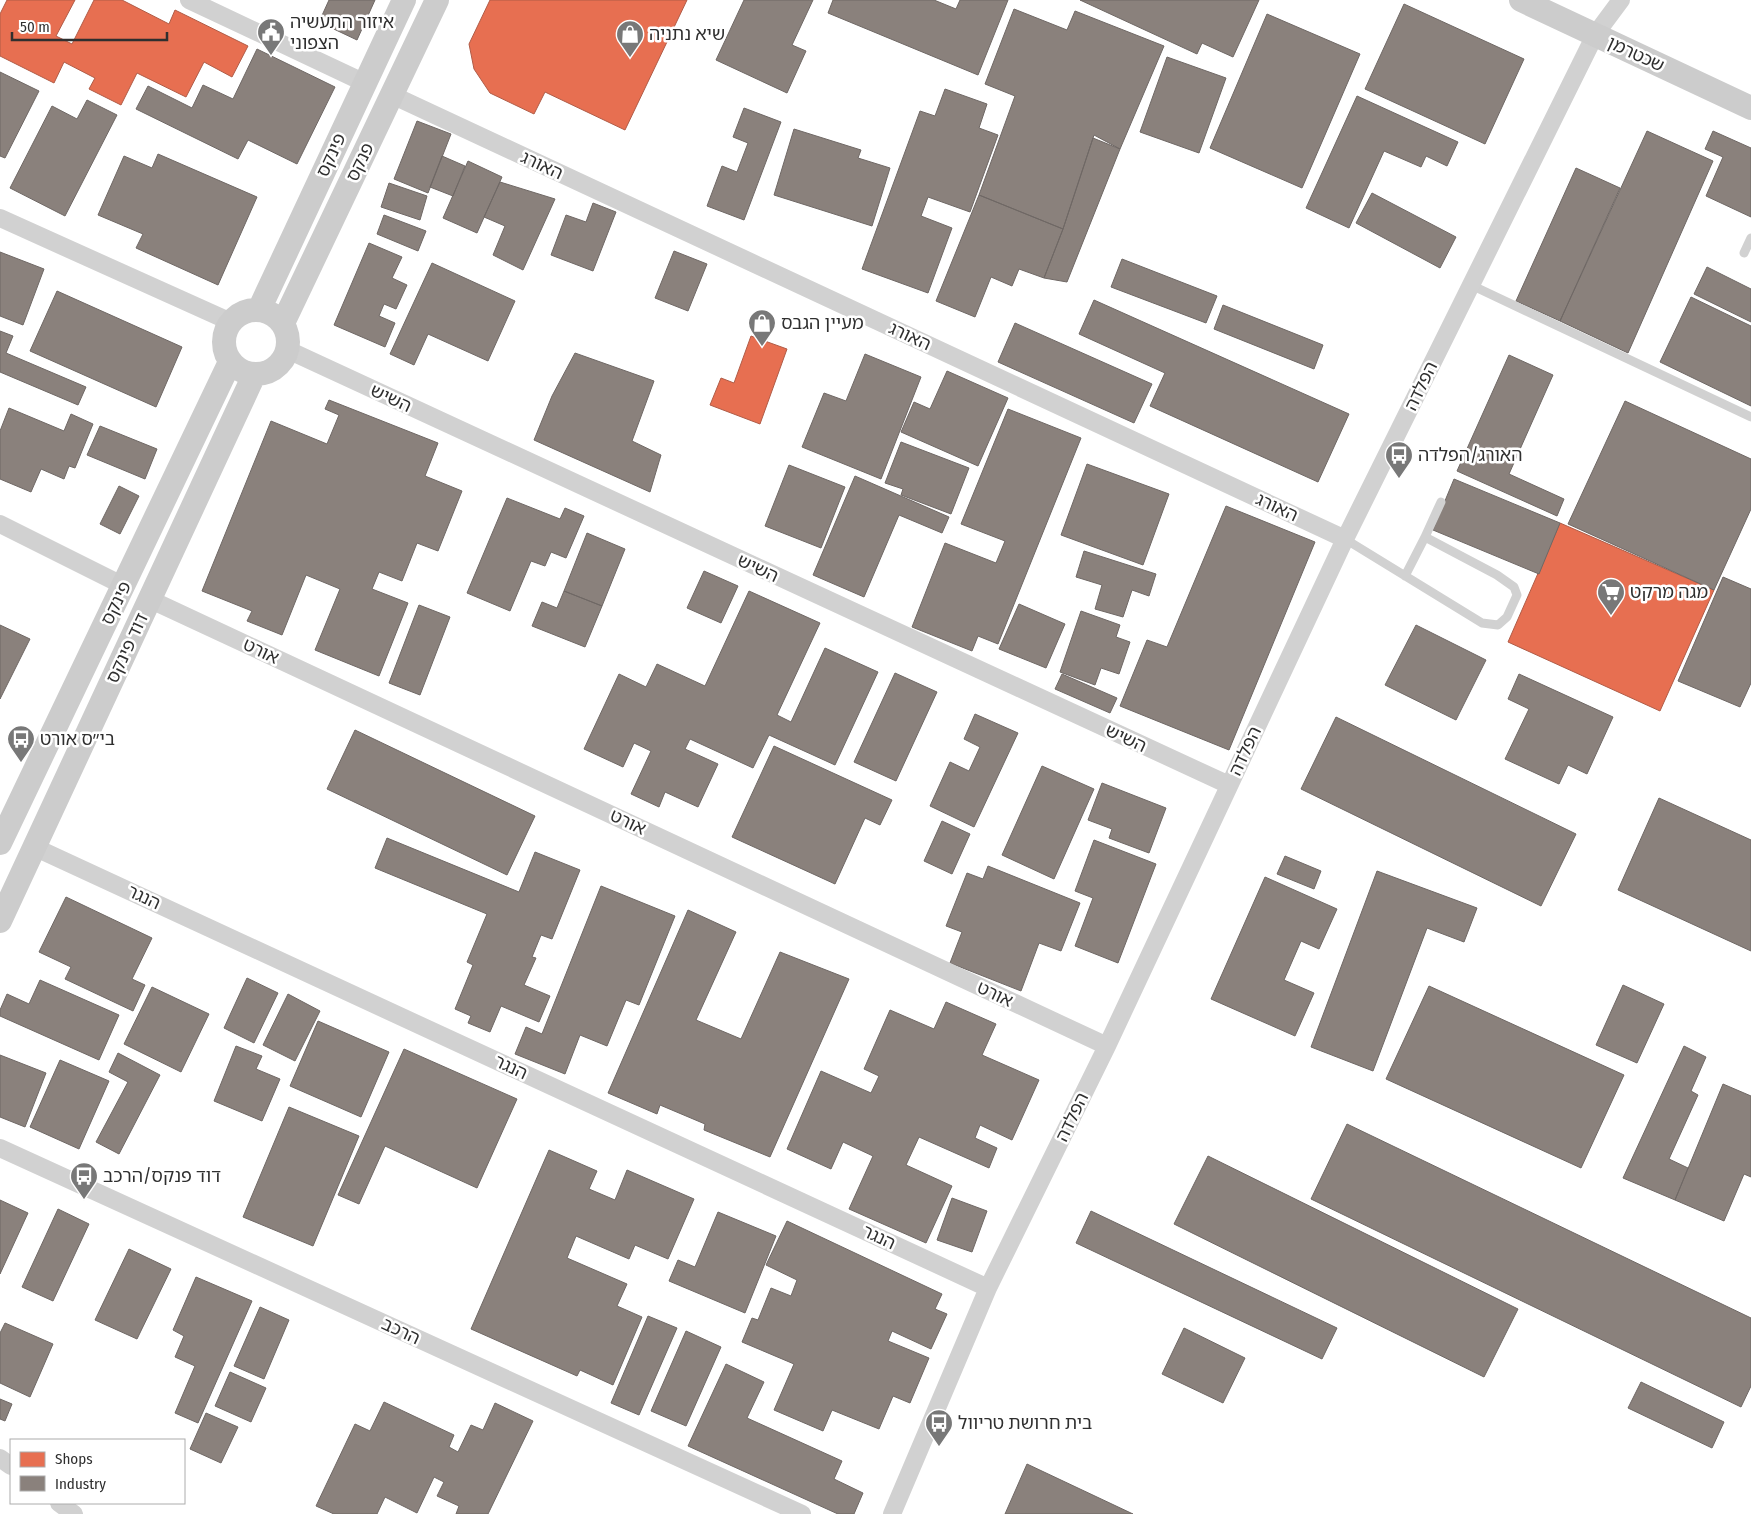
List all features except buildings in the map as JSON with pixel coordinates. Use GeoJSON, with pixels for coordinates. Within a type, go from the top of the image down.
{"type":"FeatureCollection","features":[{"type":"Feature","properties":{"kind":"street"},"geometry":{"type":"LineString","coordinates":[[189,0],[365,83]]}},
{"type":"Feature","properties":{"kind":"street","name":"פינקס"},"geometry":{"type":"LineString","coordinates":[[258,310],[404,0]]}},
{"type":"Feature","properties":{"kind":"street","name":"פנקס"},"geometry":{"type":"LineString","coordinates":[[283,323],[437,0]]}},
{"type":"Feature","properties":{"kind":"street","name":"שכטרמן"},"geometry":{"type":"LineString","coordinates":[[1521,0],[1751,108]]}},
{"type":"Feature","properties":{"kind":"street","name":"הפלדה"},"geometry":{"type":"LineString","coordinates":[[892,1514],[988,1288],[1107,1046],[1346,538],[1595,35],[1621,0]]}},
{"type":"Feature","properties":{"kind":"street","name":"האורג"},"geometry":{"type":"LineString","coordinates":[[392,95],[1346,538]]}},
{"type":"Feature","properties":{"kind":"street"},"geometry":{"type":"LineString","coordinates":[[0,218],[231,322]]}},
{"type":"Feature","properties":{"kind":"street"},"geometry":{"type":"LineString","coordinates":[[258,310],[274,315],[283,323],[288,339],[288,350],[283,361],[275,368],[265,374],[254,375],[239,370],[230,362],[224,343],[225,332],[237,316],[247,311],[258,310]]}},
{"type":"Feature","properties":{"kind":"street","name":"השיש"},"geometry":{"type":"LineString","coordinates":[[288,350],[1229,785]]}},
{"type":"Feature","properties":{"kind":"street","name":"פינקס"},"geometry":{"type":"LineString","coordinates":[[0,843],[230,362]]}},
{"type":"Feature","properties":{"kind":"street","name":"דוד פינקס"},"geometry":{"type":"LineString","coordinates":[[0,922],[254,375]]}},
{"type":"Feature","properties":{"kind":"street"},"geometry":{"type":"LineString","coordinates":[[0,524],[124,586]]}},
{"type":"Feature","properties":{"kind":"street","name":"אורט"},"geometry":{"type":"LineString","coordinates":[[149,599],[1107,1046]]}},
{"type":"Feature","properties":{"kind":"street","name":"הנגר"},"geometry":{"type":"LineString","coordinates":[[34,847],[988,1288]]}},
{"type":"Feature","properties":{"kind":"street","name":"הרכב"},"geometry":{"type":"LineString","coordinates":[[0,1148],[802,1514]]}},
{"type":"Feature","properties":{"kind":"street"},"geometry":{"type":"LineString","coordinates":[[60,1504],[74,1514]]}},
{"type":"Feature","properties":{"kind":"lane"},"geometry":{"type":"LineString","coordinates":[[1744,253],[1751,238]]}},
{"type":"Feature","properties":{"kind":"lane"},"geometry":{"type":"LineString","coordinates":[[1471,285],[1751,417]]}},
{"type":"Feature","properties":{"kind":"lane"},"geometry":{"type":"LineString","coordinates":[[1405,576],[1441,502]]}},
{"type":"Feature","properties":{"kind":"lane"},"geometry":{"type":"LineString","coordinates":[[1346,538],[1482,624],[1498,625],[1507,617],[1518,595],[1514,587],[1497,575],[1425,537]]}},
{"type":"Feature","properties":{"kind":"place","name":"איזור התעשיה הצפוני"},"geometry":{"type":"Point","coordinates":[271,56]}},
{"type":"Feature","properties":{"kind":"place","name":"שיא נתניה"},"geometry":{"type":"Point","coordinates":[630,58]}},
{"type":"Feature","properties":{"kind":"place","name":"מעיין הגבס"},"geometry":{"type":"Point","coordinates":[762,347]}},
{"type":"Feature","properties":{"kind":"place","name":"האורג/הפלדה"},"geometry":{"type":"Point","coordinates":[1399,479]}},
{"type":"Feature","properties":{"kind":"place","name":"מגה מרקט"},"geometry":{"type":"Point","coordinates":[1611,616]}},
{"type":"Feature","properties":{"kind":"place","name":"בי״ס אורט"},"geometry":{"type":"Point","coordinates":[21,763]}},
{"type":"Feature","properties":{"kind":"place","name":"דוד פנקס/הרכב"},"geometry":{"type":"Point","coordinates":[84,1200]}},
{"type":"Feature","properties":{"kind":"place","name":"בית חרושת טריוול"},"geometry":{"type":"Point","coordinates":[939,1447]}}]}
